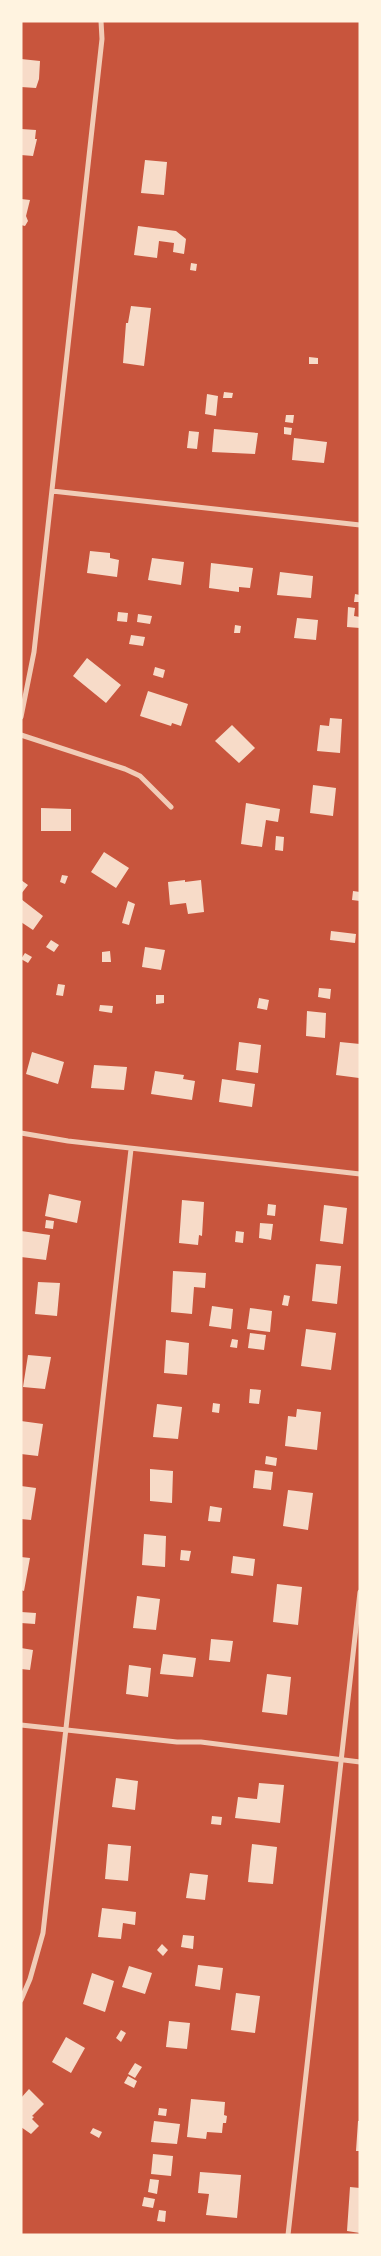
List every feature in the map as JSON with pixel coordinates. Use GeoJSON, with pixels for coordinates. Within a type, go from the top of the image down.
{"type":"FeatureCollection","features":[{"type":"Feature","properties":{"kind":"street"},"geometry":{"type":"LineString","coordinates":[[21,717],[34,652],[102,39],[101,21]]}},
{"type":"Feature","properties":{"kind":"street"},"geometry":{"type":"LineString","coordinates":[[52,491],[360,525]]}},
{"type":"Feature","properties":{"kind":"street"},"geometry":{"type":"LineString","coordinates":[[21,735],[125,769],[140,776],[171,807]]}},
{"type":"Feature","properties":{"kind":"street"},"geometry":{"type":"LineString","coordinates":[[21,1132],[131,1149],[360,1174]]}},
{"type":"Feature","properties":{"kind":"street"},"geometry":{"type":"LineString","coordinates":[[21,2000],[30,1979],[43,1933],[131,1149]]}},
{"type":"Feature","properties":{"kind":"street"},"geometry":{"type":"LineString","coordinates":[[288,2235],[360,1592]]}},
{"type":"Feature","properties":{"kind":"street"},"geometry":{"type":"LineString","coordinates":[[21,1725],[176,1742],[201,1742],[360,1762]]}},
{"type":"Feature","properties":{"kind":"building"},"geometry":{"type":"Polygon","coordinates":[[[21,59],[40,61],[39,79],[36,88],[21,87],[21,59]]]}},
{"type":"Feature","properties":{"kind":"building"},"geometry":{"type":"Polygon","coordinates":[[[21,129],[36,130],[35,139],[37,139],[33,156],[21,155],[21,129]]]}},
{"type":"Feature","properties":{"kind":"building"},"geometry":{"type":"Polygon","coordinates":[[[145,160],[167,162],[164,195],[141,193],[145,160]]]}},
{"type":"Feature","properties":{"kind":"building"},"geometry":{"type":"Polygon","coordinates":[[[21,199],[30,200],[26,216],[28,221],[25,226],[21,225],[21,199]]]}},
{"type":"Feature","properties":{"kind":"building"},"geometry":{"type":"Polygon","coordinates":[[[138,226],[176,231],[186,239],[184,254],[173,252],[174,243],[159,241],[157,258],[134,255],[138,226]]]}},
{"type":"Feature","properties":{"kind":"building"},"geometry":{"type":"Polygon","coordinates":[[[191,263],[197,264],[196,271],[190,270],[191,263]]]}},
{"type":"Feature","properties":{"kind":"building"},"geometry":{"type":"Polygon","coordinates":[[[131,306],[151,308],[144,366],[123,363],[126,323],[128,323],[131,306]]]}},
{"type":"Feature","properties":{"kind":"building"},"geometry":{"type":"Polygon","coordinates":[[[309,357],[318,358],[318,364],[309,364],[309,357]]]}},
{"type":"Feature","properties":{"kind":"building"},"geometry":{"type":"Polygon","coordinates":[[[224,392],[233,393],[232,398],[223,398],[224,392]]]}},
{"type":"Feature","properties":{"kind":"building"},"geometry":{"type":"Polygon","coordinates":[[[207,394],[218,396],[216,416],[205,414],[207,394]]]}},
{"type":"Feature","properties":{"kind":"building"},"geometry":{"type":"Polygon","coordinates":[[[286,415],[294,415],[293,423],[285,422],[286,415]]]}},
{"type":"Feature","properties":{"kind":"building"},"geometry":{"type":"Polygon","coordinates":[[[284,427],[292,428],[291,435],[284,434],[284,427]]]}},
{"type":"Feature","properties":{"kind":"building"},"geometry":{"type":"Polygon","coordinates":[[[214,429],[258,433],[255,454],[212,452],[214,429]]]}},
{"type":"Feature","properties":{"kind":"building"},"geometry":{"type":"Polygon","coordinates":[[[189,431],[199,432],[197,449],[187,448],[189,431]]]}},
{"type":"Feature","properties":{"kind":"building"},"geometry":{"type":"Polygon","coordinates":[[[294,438],[327,442],[324,463],[292,460],[294,438]]]}},
{"type":"Feature","properties":{"kind":"building"},"geometry":{"type":"Polygon","coordinates":[[[90,551],[110,553],[110,558],[119,560],[117,577],[87,573],[90,551]]]}},
{"type":"Feature","properties":{"kind":"building"},"geometry":{"type":"Polygon","coordinates":[[[152,558],[184,562],[181,585],[148,580],[152,558]]]}},
{"type":"Feature","properties":{"kind":"building"},"geometry":{"type":"Polygon","coordinates":[[[211,563],[253,568],[250,588],[239,587],[239,592],[209,588],[211,563]]]}},
{"type":"Feature","properties":{"kind":"building"},"geometry":{"type":"Polygon","coordinates":[[[280,572],[313,576],[311,598],[277,595],[280,572]]]}},
{"type":"Feature","properties":{"kind":"building"},"geometry":{"type":"Polygon","coordinates":[[[355,594],[360,595],[360,602],[354,602],[355,594]]]}},
{"type":"Feature","properties":{"kind":"building"},"geometry":{"type":"Polygon","coordinates":[[[348,607],[355,608],[354,616],[360,617],[360,628],[347,627],[348,607]]]}},
{"type":"Feature","properties":{"kind":"building"},"geometry":{"type":"Polygon","coordinates":[[[118,612],[128,613],[127,622],[117,621],[118,612]]]}},
{"type":"Feature","properties":{"kind":"building"},"geometry":{"type":"Polygon","coordinates":[[[138,614],[152,616],[150,624],[137,622],[138,614]]]}},
{"type":"Feature","properties":{"kind":"building"},"geometry":{"type":"Polygon","coordinates":[[[297,618],[318,620],[316,640],[294,638],[297,618]]]}},
{"type":"Feature","properties":{"kind":"building"},"geometry":{"type":"Polygon","coordinates":[[[235,625],[241,626],[240,633],[234,633],[235,625]]]}},
{"type":"Feature","properties":{"kind":"building"},"geometry":{"type":"Polygon","coordinates":[[[131,635],[145,637],[143,646],[129,644],[131,635]]]}},
{"type":"Feature","properties":{"kind":"building"},"geometry":{"type":"Polygon","coordinates":[[[87,658],[121,685],[106,703],[73,676],[87,658]]]}},
{"type":"Feature","properties":{"kind":"building"},"geometry":{"type":"Polygon","coordinates":[[[155,667],[165,670],[163,678],[153,675],[155,667]]]}},
{"type":"Feature","properties":{"kind":"building"},"geometry":{"type":"Polygon","coordinates":[[[148,691],[188,704],[181,726],[172,723],[171,726],[140,716],[148,691]]]}},
{"type":"Feature","properties":{"kind":"building"},"geometry":{"type":"Polygon","coordinates":[[[330,718],[342,719],[340,753],[317,751],[320,725],[329,726],[330,718]]]}},
{"type":"Feature","properties":{"kind":"building"},"geometry":{"type":"Polygon","coordinates":[[[232,725],[255,748],[239,763],[215,741],[232,725]]]}},
{"type":"Feature","properties":{"kind":"building"},"geometry":{"type":"Polygon","coordinates":[[[313,785],[336,788],[333,816],[310,813],[313,785]]]}},
{"type":"Feature","properties":{"kind":"building"},"geometry":{"type":"Polygon","coordinates":[[[246,803],[280,809],[278,822],[266,820],[262,847],[241,844],[246,803]]]}},
{"type":"Feature","properties":{"kind":"building"},"geometry":{"type":"Polygon","coordinates":[[[41,808],[71,809],[71,831],[41,831],[41,808]]]}},
{"type":"Feature","properties":{"kind":"building"},"geometry":{"type":"Polygon","coordinates":[[[276,836],[284,837],[283,851],[275,850],[276,836]]]}},
{"type":"Feature","properties":{"kind":"building"},"geometry":{"type":"Polygon","coordinates":[[[104,852],[129,868],[116,888],[91,872],[104,852]]]}},
{"type":"Feature","properties":{"kind":"building"},"geometry":{"type":"Polygon","coordinates":[[[62,875],[68,876],[65,884],[60,882],[62,875]]]}},
{"type":"Feature","properties":{"kind":"building"},"geometry":{"type":"Polygon","coordinates":[[[21,880],[28,885],[21,894],[21,880]]]}},
{"type":"Feature","properties":{"kind":"building"},"geometry":{"type":"Polygon","coordinates":[[[185,880],[185,882],[201,880],[204,912],[188,914],[186,903],[170,905],[168,882],[185,880]]]}},
{"type":"Feature","properties":{"kind":"building"},"geometry":{"type":"Polygon","coordinates":[[[353,891],[360,892],[360,901],[352,900],[353,891]]]}},
{"type":"Feature","properties":{"kind":"building"},"geometry":{"type":"Polygon","coordinates":[[[21,899],[43,916],[33,930],[21,922],[21,899]]]}},
{"type":"Feature","properties":{"kind":"building"},"geometry":{"type":"Polygon","coordinates":[[[128,901],[135,904],[129,925],[122,923],[128,901]]]}},
{"type":"Feature","properties":{"kind":"building"},"geometry":{"type":"Polygon","coordinates":[[[331,931],[356,934],[355,943],[330,940],[331,931]]]}},
{"type":"Feature","properties":{"kind":"building"},"geometry":{"type":"Polygon","coordinates":[[[51,940],[59,945],[54,952],[46,947],[51,940]]]}},
{"type":"Feature","properties":{"kind":"building"},"geometry":{"type":"Polygon","coordinates":[[[145,947],[165,950],[161,970],[142,967],[145,947]]]}},
{"type":"Feature","properties":{"kind":"building"},"geometry":{"type":"Polygon","coordinates":[[[110,951],[111,962],[102,962],[102,952],[110,951]]]}},
{"type":"Feature","properties":{"kind":"building"},"geometry":{"type":"Polygon","coordinates":[[[25,953],[32,957],[28,963],[21,959],[25,953]]]}},
{"type":"Feature","properties":{"kind":"building"},"geometry":{"type":"Polygon","coordinates":[[[58,984],[65,985],[63,996],[56,995],[58,984]]]}},
{"type":"Feature","properties":{"kind":"building"},"geometry":{"type":"Polygon","coordinates":[[[319,988],[331,989],[330,999],[318,997],[319,988]]]}},
{"type":"Feature","properties":{"kind":"building"},"geometry":{"type":"Polygon","coordinates":[[[156,995],[164,995],[164,1003],[156,1004],[156,995]]]}},
{"type":"Feature","properties":{"kind":"building"},"geometry":{"type":"Polygon","coordinates":[[[259,998],[269,1000],[267,1010],[257,1008],[259,998]]]}},
{"type":"Feature","properties":{"kind":"building"},"geometry":{"type":"Polygon","coordinates":[[[100,1005],[113,1006],[112,1013],[99,1011],[100,1005]]]}},
{"type":"Feature","properties":{"kind":"building"},"geometry":{"type":"Polygon","coordinates":[[[307,1011],[326,1013],[325,1038],[306,1036],[307,1011]]]}},
{"type":"Feature","properties":{"kind":"building"},"geometry":{"type":"Polygon","coordinates":[[[239,1042],[261,1045],[258,1073],[236,1070],[239,1042]]]}},
{"type":"Feature","properties":{"kind":"building"},"geometry":{"type":"Polygon","coordinates":[[[340,1042],[360,1044],[359,1078],[336,1075],[340,1042]]]}},
{"type":"Feature","properties":{"kind":"building"},"geometry":{"type":"Polygon","coordinates":[[[32,1052],[64,1062],[58,1084],[26,1074],[32,1052]]]}},
{"type":"Feature","properties":{"kind":"building"},"geometry":{"type":"Polygon","coordinates":[[[94,1065],[127,1067],[124,1090],[91,1088],[94,1065]]]}},
{"type":"Feature","properties":{"kind":"building"},"geometry":{"type":"Polygon","coordinates":[[[155,1071],[184,1075],[183,1079],[195,1081],[192,1100],[151,1094],[155,1071]]]}},
{"type":"Feature","properties":{"kind":"building"},"geometry":{"type":"Polygon","coordinates":[[[222,1079],[255,1084],[252,1107],[219,1102],[222,1079]]]}},
{"type":"Feature","properties":{"kind":"building"},"geometry":{"type":"Polygon","coordinates":[[[49,1194],[81,1201],[77,1223],[45,1216],[49,1194]]]}},
{"type":"Feature","properties":{"kind":"building"},"geometry":{"type":"Polygon","coordinates":[[[182,1200],[204,1202],[202,1236],[199,1235],[198,1245],[179,1243],[182,1200]]]}},
{"type":"Feature","properties":{"kind":"building"},"geometry":{"type":"Polygon","coordinates":[[[268,1204],[276,1205],[275,1216],[267,1215],[268,1204]]]}},
{"type":"Feature","properties":{"kind":"building"},"geometry":{"type":"Polygon","coordinates":[[[324,1205],[347,1208],[343,1244],[320,1241],[324,1205]]]}},
{"type":"Feature","properties":{"kind":"building"},"geometry":{"type":"Polygon","coordinates":[[[46,1220],[54,1221],[53,1229],[45,1228],[46,1220]]]}},
{"type":"Feature","properties":{"kind":"building"},"geometry":{"type":"Polygon","coordinates":[[[260,1223],[273,1224],[271,1240],[259,1238],[260,1223]]]}},
{"type":"Feature","properties":{"kind":"building"},"geometry":{"type":"Polygon","coordinates":[[[21,1231],[50,1235],[46,1260],[21,1257],[21,1231]]]}},
{"type":"Feature","properties":{"kind":"building"},"geometry":{"type":"Polygon","coordinates":[[[236,1231],[244,1232],[243,1243],[235,1242],[236,1231]]]}},
{"type":"Feature","properties":{"kind":"building"},"geometry":{"type":"Polygon","coordinates":[[[316,1264],[341,1266],[337,1304],[312,1301],[316,1264]]]}},
{"type":"Feature","properties":{"kind":"building"},"geometry":{"type":"Polygon","coordinates":[[[173,1271],[206,1273],[205,1288],[194,1287],[192,1314],[171,1312],[173,1271]]]}},
{"type":"Feature","properties":{"kind":"building"},"geometry":{"type":"Polygon","coordinates":[[[38,1282],[60,1283],[57,1316],[35,1314],[38,1282]]]}},
{"type":"Feature","properties":{"kind":"building"},"geometry":{"type":"Polygon","coordinates":[[[284,1295],[290,1296],[288,1306],[282,1305],[284,1295]]]}},
{"type":"Feature","properties":{"kind":"building"},"geometry":{"type":"Polygon","coordinates":[[[212,1306],[233,1309],[231,1329],[209,1326],[212,1306]]]}},
{"type":"Feature","properties":{"kind":"building"},"geometry":{"type":"Polygon","coordinates":[[[250,1308],[272,1311],[270,1332],[247,1329],[250,1308]]]}},
{"type":"Feature","properties":{"kind":"building"},"geometry":{"type":"Polygon","coordinates":[[[306,1329],[336,1333],[331,1370],[301,1366],[306,1329]]]}},
{"type":"Feature","properties":{"kind":"building"},"geometry":{"type":"Polygon","coordinates":[[[250,1333],[266,1335],[264,1350],[248,1348],[250,1333]]]}},
{"type":"Feature","properties":{"kind":"building"},"geometry":{"type":"Polygon","coordinates":[[[232,1339],[238,1340],[237,1348],[230,1347],[232,1339]]]}},
{"type":"Feature","properties":{"kind":"building"},"geometry":{"type":"Polygon","coordinates":[[[166,1340],[189,1343],[187,1375],[164,1373],[166,1340]]]}},
{"type":"Feature","properties":{"kind":"building"},"geometry":{"type":"Polygon","coordinates":[[[28,1355],[51,1357],[45,1389],[23,1387],[28,1355]]]}},
{"type":"Feature","properties":{"kind":"building"},"geometry":{"type":"Polygon","coordinates":[[[250,1389],[261,1390],[259,1404],[249,1403],[250,1389]]]}},
{"type":"Feature","properties":{"kind":"building"},"geometry":{"type":"Polygon","coordinates":[[[213,1403],[220,1404],[219,1413],[212,1412],[213,1403]]]}},
{"type":"Feature","properties":{"kind":"building"},"geometry":{"type":"Polygon","coordinates":[[[157,1404],[182,1407],[178,1439],[153,1437],[157,1404]]]}},
{"type":"Feature","properties":{"kind":"building"},"geometry":{"type":"Polygon","coordinates":[[[297,1409],[321,1412],[317,1450],[285,1446],[288,1416],[296,1417],[297,1409]]]}},
{"type":"Feature","properties":{"kind":"building"},"geometry":{"type":"Polygon","coordinates":[[[21,1421],[43,1424],[38,1456],[21,1454],[21,1421]]]}},
{"type":"Feature","properties":{"kind":"building"},"geometry":{"type":"Polygon","coordinates":[[[266,1456],[277,1458],[276,1466],[265,1464],[266,1456]]]}},
{"type":"Feature","properties":{"kind":"building"},"geometry":{"type":"Polygon","coordinates":[[[150,1469],[173,1471],[172,1503],[150,1501],[150,1469]]]}},
{"type":"Feature","properties":{"kind":"building"},"geometry":{"type":"Polygon","coordinates":[[[255,1470],[273,1472],[271,1490],[253,1488],[255,1470]]]}},
{"type":"Feature","properties":{"kind":"building"},"geometry":{"type":"Polygon","coordinates":[[[21,1486],[36,1488],[31,1520],[21,1519],[21,1486]]]}},
{"type":"Feature","properties":{"kind":"building"},"geometry":{"type":"Polygon","coordinates":[[[288,1490],[313,1493],[308,1530],[283,1526],[288,1490]]]}},
{"type":"Feature","properties":{"kind":"building"},"geometry":{"type":"Polygon","coordinates":[[[210,1506],[222,1508],[220,1522],[208,1521],[210,1506]]]}},
{"type":"Feature","properties":{"kind":"building"},"geometry":{"type":"Polygon","coordinates":[[[144,1534],[166,1536],[165,1567],[142,1565],[144,1534]]]}},
{"type":"Feature","properties":{"kind":"building"},"geometry":{"type":"Polygon","coordinates":[[[181,1550],[191,1551],[189,1561],[180,1560],[181,1550]]]}},
{"type":"Feature","properties":{"kind":"building"},"geometry":{"type":"Polygon","coordinates":[[[233,1556],[255,1559],[253,1576],[231,1573],[233,1556]]]}},
{"type":"Feature","properties":{"kind":"building"},"geometry":{"type":"Polygon","coordinates":[[[21,1557],[30,1558],[24,1591],[21,1590],[21,1557]]]}},
{"type":"Feature","properties":{"kind":"building"},"geometry":{"type":"Polygon","coordinates":[[[277,1584],[302,1587],[298,1625],[273,1622],[277,1584]]]}},
{"type":"Feature","properties":{"kind":"building"},"geometry":{"type":"Polygon","coordinates":[[[137,1596],[160,1599],[156,1630],[133,1628],[137,1596]]]}},
{"type":"Feature","properties":{"kind":"building"},"geometry":{"type":"Polygon","coordinates":[[[21,1612],[36,1613],[35,1624],[21,1623],[21,1612]]]}},
{"type":"Feature","properties":{"kind":"building"},"geometry":{"type":"Polygon","coordinates":[[[211,1639],[233,1641],[230,1662],[209,1660],[211,1639]]]}},
{"type":"Feature","properties":{"kind":"building"},"geometry":{"type":"Polygon","coordinates":[[[21,1648],[33,1650],[30,1670],[21,1669],[21,1648]]]}},
{"type":"Feature","properties":{"kind":"building"},"geometry":{"type":"Polygon","coordinates":[[[163,1654],[196,1658],[193,1677],[160,1674],[163,1654]]]}},
{"type":"Feature","properties":{"kind":"building"},"geometry":{"type":"Polygon","coordinates":[[[129,1665],[151,1668],[148,1697],[126,1694],[129,1665]]]}},
{"type":"Feature","properties":{"kind":"building"},"geometry":{"type":"Polygon","coordinates":[[[267,1674],[291,1677],[287,1715],[262,1712],[267,1674]]]}},
{"type":"Feature","properties":{"kind":"building"},"geometry":{"type":"Polygon","coordinates":[[[116,1778],[138,1781],[135,1810],[112,1807],[116,1778]]]}},
{"type":"Feature","properties":{"kind":"building"},"geometry":{"type":"Polygon","coordinates":[[[259,1783],[284,1785],[280,1823],[235,1818],[238,1797],[257,1799],[259,1783]]]}},
{"type":"Feature","properties":{"kind":"building"},"geometry":{"type":"Polygon","coordinates":[[[212,1816],[222,1817],[221,1825],[211,1824],[212,1816]]]}},
{"type":"Feature","properties":{"kind":"building"},"geometry":{"type":"Polygon","coordinates":[[[108,1844],[131,1846],[128,1881],[105,1879],[108,1844]]]}},
{"type":"Feature","properties":{"kind":"building"},"geometry":{"type":"Polygon","coordinates":[[[252,1844],[277,1847],[273,1884],[248,1882],[252,1844]]]}},
{"type":"Feature","properties":{"kind":"building"},"geometry":{"type":"Polygon","coordinates":[[[190,1873],[208,1875],[205,1900],[186,1898],[190,1873]]]}},
{"type":"Feature","properties":{"kind":"building"},"geometry":{"type":"Polygon","coordinates":[[[102,1908],[136,1912],[135,1925],[123,1923],[121,1939],[98,1937],[102,1908]]]}},
{"type":"Feature","properties":{"kind":"building"},"geometry":{"type":"Polygon","coordinates":[[[183,1935],[194,1936],[193,1949],[181,1947],[183,1935]]]}},
{"type":"Feature","properties":{"kind":"building"},"geometry":{"type":"Polygon","coordinates":[[[162,1944],[168,1950],[163,1956],[157,1950],[162,1944]]]}},
{"type":"Feature","properties":{"kind":"building"},"geometry":{"type":"Polygon","coordinates":[[[198,1965],[223,1968],[220,1990],[195,1986],[198,1965]]]}},
{"type":"Feature","properties":{"kind":"building"},"geometry":{"type":"Polygon","coordinates":[[[129,1966],[152,1973],[145,1994],[122,1987],[129,1966]]]}},
{"type":"Feature","properties":{"kind":"building"},"geometry":{"type":"Polygon","coordinates":[[[92,1973],[114,1981],[105,2012],[83,2004],[92,1973]]]}},
{"type":"Feature","properties":{"kind":"building"},"geometry":{"type":"Polygon","coordinates":[[[236,1993],[260,1996],[255,2033],[231,2030],[236,1993]]]}},
{"type":"Feature","properties":{"kind":"building"},"geometry":{"type":"Polygon","coordinates":[[[169,2021],[190,2023],[187,2049],[166,2047],[169,2021]]]}},
{"type":"Feature","properties":{"kind":"building"},"geometry":{"type":"Polygon","coordinates":[[[121,2030],[126,2033],[121,2042],[116,2038],[121,2030]]]}},
{"type":"Feature","properties":{"kind":"building"},"geometry":{"type":"Polygon","coordinates":[[[66,2037],[85,2048],[71,2073],[52,2062],[66,2037]]]}},
{"type":"Feature","properties":{"kind":"building"},"geometry":{"type":"Polygon","coordinates":[[[135,2063],[142,2067],[135,2078],[128,2074],[135,2063]]]}},
{"type":"Feature","properties":{"kind":"building"},"geometry":{"type":"Polygon","coordinates":[[[128,2076],[137,2081],[134,2088],[124,2083],[128,2076]]]}},
{"type":"Feature","properties":{"kind":"building"},"geometry":{"type":"Polygon","coordinates":[[[29,2089],[44,2104],[32,2116],[34,2117],[32,2119],[39,2126],[31,2134],[21,2127],[21,2098],[29,2089]]]}},
{"type":"Feature","properties":{"kind":"building"},"geometry":{"type":"Polygon","coordinates":[[[191,2099],[225,2102],[224,2115],[227,2116],[226,2123],[223,2123],[222,2133],[207,2132],[206,2139],[187,2137],[191,2099]]]}},
{"type":"Feature","properties":{"kind":"building"},"geometry":{"type":"Polygon","coordinates":[[[159,2108],[167,2109],[166,2116],[158,2115],[159,2108]]]}},
{"type":"Feature","properties":{"kind":"building"},"geometry":{"type":"Polygon","coordinates":[[[154,2121],[180,2124],[177,2144],[151,2142],[154,2121]]]}},
{"type":"Feature","properties":{"kind":"building"},"geometry":{"type":"Polygon","coordinates":[[[358,2121],[360,2121],[360,2151],[356,2151],[358,2121]]]}},
{"type":"Feature","properties":{"kind":"building"},"geometry":{"type":"Polygon","coordinates":[[[93,2128],[102,2132],[99,2138],[90,2133],[93,2128]]]}},
{"type":"Feature","properties":{"kind":"building"},"geometry":{"type":"Polygon","coordinates":[[[153,2154],[173,2156],[171,2176],[151,2174],[153,2154]]]}},
{"type":"Feature","properties":{"kind":"building"},"geometry":{"type":"Polygon","coordinates":[[[200,2172],[241,2175],[237,2218],[206,2215],[209,2194],[198,2193],[200,2172]]]}},
{"type":"Feature","properties":{"kind":"building"},"geometry":{"type":"Polygon","coordinates":[[[150,2179],[159,2180],[157,2194],[148,2192],[150,2179]]]}},
{"type":"Feature","properties":{"kind":"building"},"geometry":{"type":"Polygon","coordinates":[[[350,2187],[360,2188],[360,2233],[347,2231],[350,2187]]]}},
{"type":"Feature","properties":{"kind":"building"},"geometry":{"type":"Polygon","coordinates":[[[144,2197],[155,2199],[153,2208],[142,2206],[144,2197]]]}},
{"type":"Feature","properties":{"kind":"building"},"geometry":{"type":"Polygon","coordinates":[[[159,2210],[166,2211],[165,2222],[157,2221],[159,2210]]]}}]}
